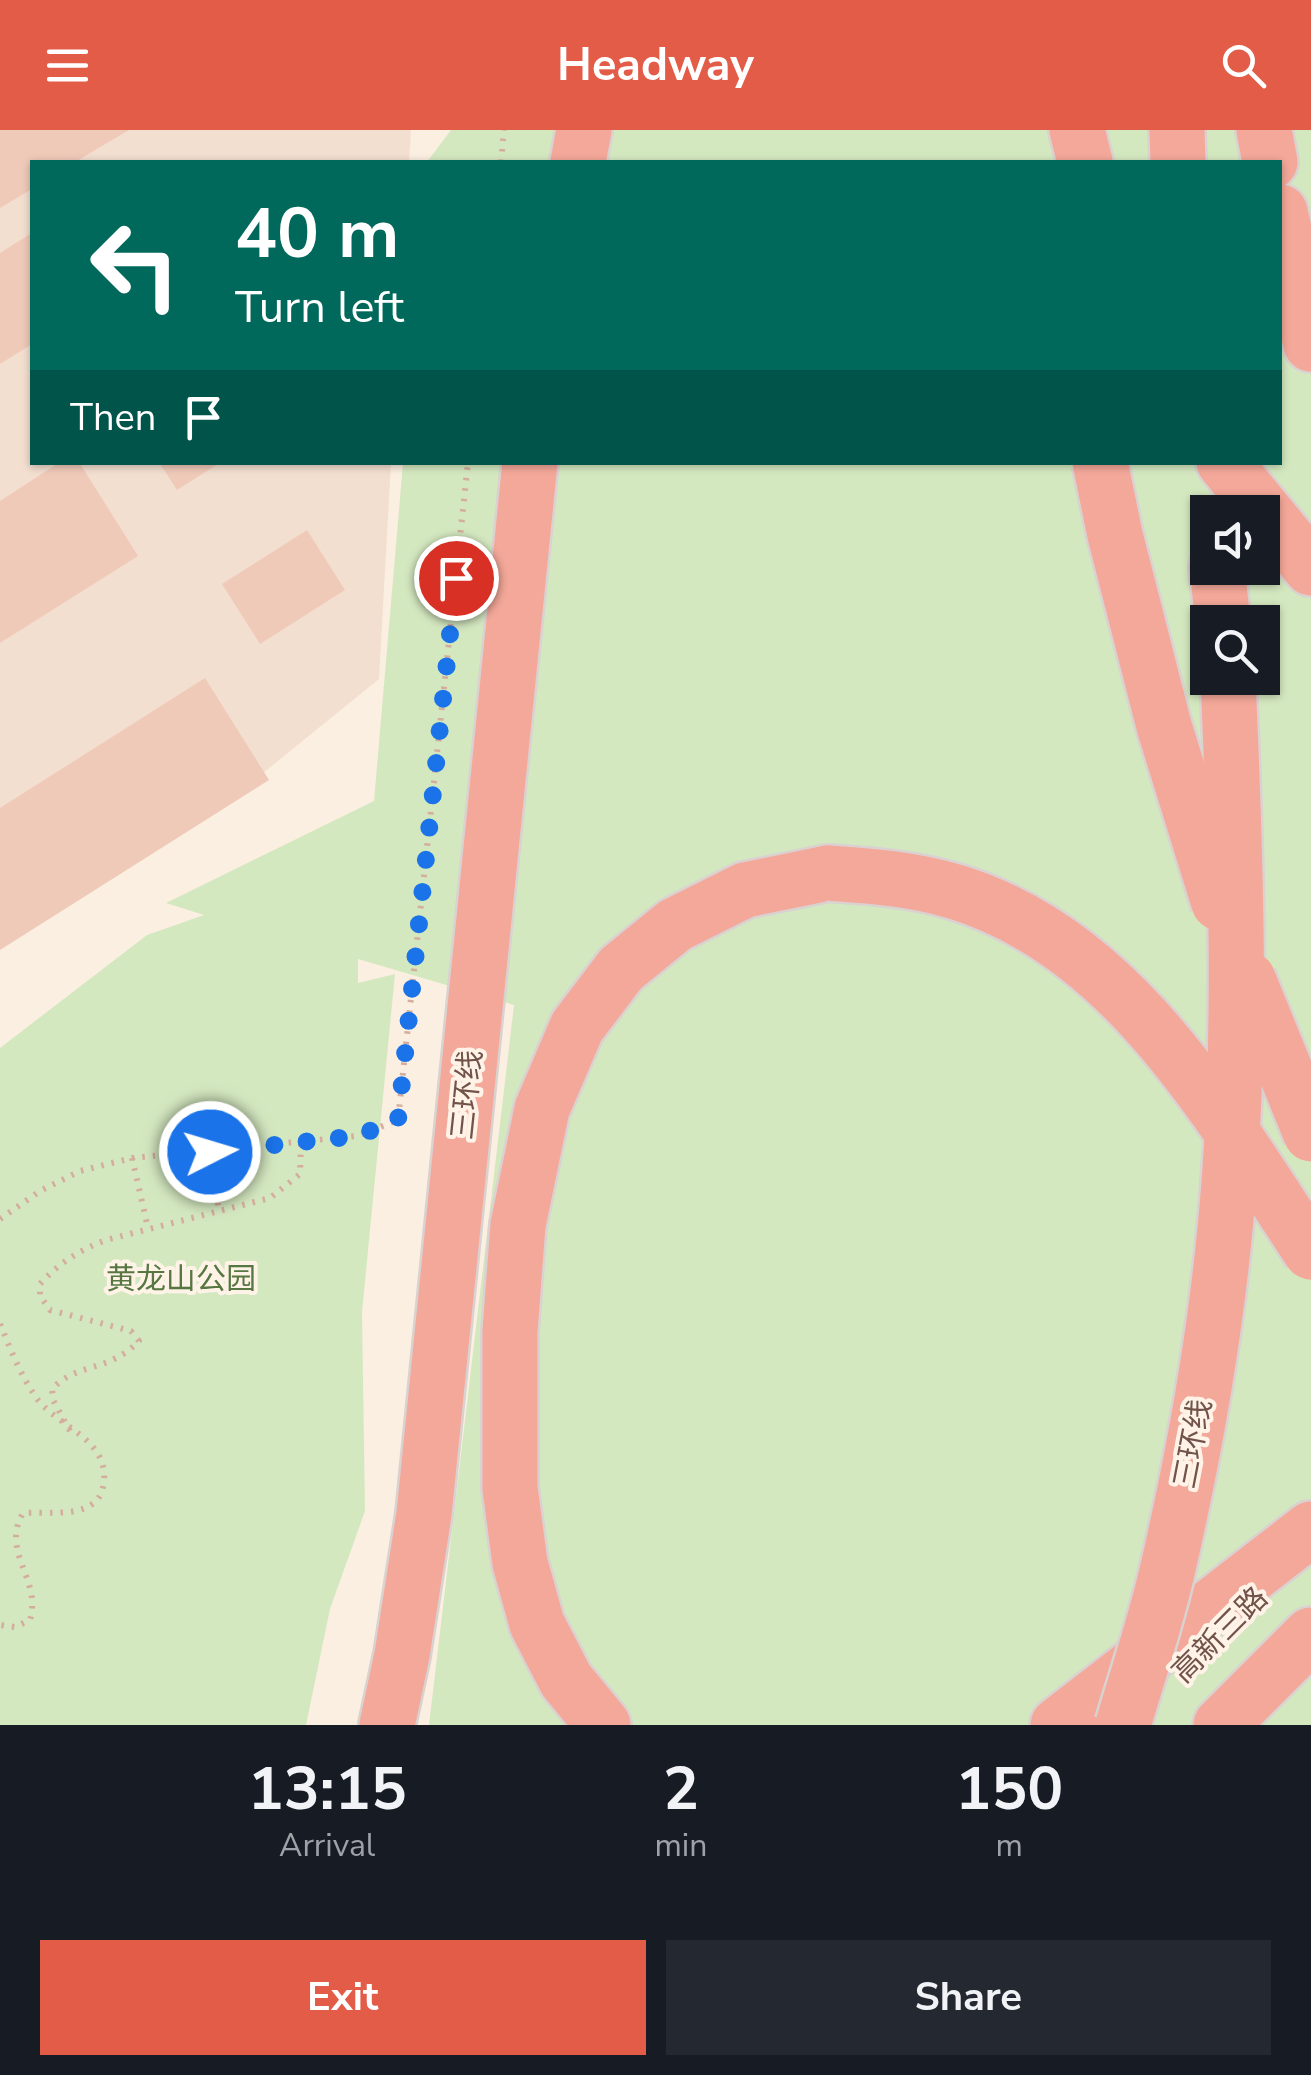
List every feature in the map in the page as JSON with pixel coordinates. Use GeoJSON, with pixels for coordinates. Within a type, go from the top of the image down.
{"type":"FeatureCollection","features":[{"type":"Feature","properties":{"kind":"highway"},"geometry":{"type":"LineString","coordinates":[[578,160],[584,130]]}},
{"type":"Feature","properties":{"kind":"highway"},"geometry":{"type":"LineString","coordinates":[[1051,130],[1054,160]]}},
{"type":"Feature","properties":{"kind":"highway"},"geometry":{"type":"LineString","coordinates":[[1077,130],[1085,160]]}},
{"type":"Feature","properties":{"kind":"highway"},"geometry":{"type":"LineString","coordinates":[[1177,130],[1178,160]]}},
{"type":"Feature","properties":{"kind":"highway"},"geometry":{"type":"LineString","coordinates":[[1264,130],[1270,160]]}},
{"type":"Feature","properties":{"kind":"highway"},"geometry":{"type":"LineString","coordinates":[[1282,221],[1311,344]]}},
{"type":"Feature","properties":{"kind":"highway","name":"三环线"},"geometry":{"type":"LineString","coordinates":[[388,1725],[424,1514],[530,465]]}},
{"type":"Feature","properties":{"kind":"highway"},"geometry":{"type":"LineString","coordinates":[[1101,465],[1159,707],[1208,876],[1311,1134]]}},
{"type":"Feature","properties":{"kind":"highway"},"geometry":{"type":"LineString","coordinates":[[1205,465],[1208,495]]}},
{"type":"Feature","properties":{"kind":"highway"},"geometry":{"type":"LineString","coordinates":[[1226,465],[1311,568]]}},
{"type":"Feature","properties":{"kind":"highway","name":"三环线"},"geometry":{"type":"LineString","coordinates":[[1126,1725],[1166,1574],[1206,1378],[1225,1229],[1235,1073],[1237,912],[1229,695]]}},
{"type":"Feature","properties":{"kind":"highway"},"geometry":{"type":"LineString","coordinates":[[602,1725],[566,1680],[537,1624],[520,1563],[510,1488],[510,1331],[518,1226],[542,1109],[577,1027],[621,970],[674,925],[745,890],[828,874],[894,877],[958,892],[1017,917],[1072,952],[1168,1046],[1311,1252]]}},
{"type":"Feature","properties":{"kind":"highway"},"geometry":{"type":"LineString","coordinates":[[1058,1725],[1311,1529]]}},
{"type":"Feature","properties":{"kind":"highway","name":"高新三路"},"geometry":{"type":"LineString","coordinates":[[1126,1725],[1311,1545]]}},
{"type":"Feature","properties":{"kind":"highway"},"geometry":{"type":"LineString","coordinates":[[1221,1725],[1311,1635]]}},
{"type":"Feature","properties":{"kind":"path"},"geometry":{"type":"LineString","coordinates":[[501,160],[504,130]]}},
{"type":"Feature","properties":{"kind":"path"},"geometry":{"type":"LineString","coordinates":[[0,1219],[40,1191],[80,1171],[132,1158],[357,1136],[398,1120],[468,465]]}},
{"type":"Feature","properties":{"kind":"path"},"geometry":{"type":"LineString","coordinates":[[70,1431],[53,1400],[52,1389],[62,1378],[124,1356],[138,1341],[131,1330],[50,1310],[40,1296],[40,1284],[56,1266],[82,1250],[148,1228],[270,1198],[300,1174],[301,1143]]}},
{"type":"Feature","properties":{"kind":"path"},"geometry":{"type":"LineString","coordinates":[[210,1152],[219,1211]]}},
{"type":"Feature","properties":{"kind":"path"},"geometry":{"type":"LineString","coordinates":[[132,1158],[148,1228]]}},
{"type":"Feature","properties":{"kind":"path"},"geometry":{"type":"LineString","coordinates":[[0,1324],[39,1401],[94,1449],[105,1470],[104,1490],[94,1505],[80,1512],[23,1513],[12,1525],[8,1540],[33,1608],[30,1620],[15,1627],[0,1624]]}},
{"type":"Feature","properties":{"kind":"shaded area"},"geometry":{"type":"Polygon","coordinates":[[[0,130],[411,130],[409,160],[30,160],[30,465],[391,465],[379,679],[252,782],[0,936],[0,130]]]}},
{"type":"Feature","properties":{"kind":"green space","name":"黄龙山公园"},"geometry":{"type":"Polygon","coordinates":[[[451,130],[1311,130],[1311,1725],[429,1725],[514,1005],[358,959],[358,983],[395,974],[362,1312],[365,1511],[330,1609],[306,1725],[0,1725],[0,1048],[147,935],[204,915],[166,903],[374,801],[403,465],[1282,465],[1282,160],[428,160],[451,130]]]}},
{"type":"Feature","properties":{"kind":"building"},"geometry":{"type":"Polygon","coordinates":[[[0,130],[129,130],[78,160],[30,160],[30,190],[0,208],[0,130]]]}},
{"type":"Feature","properties":{"kind":"building"},"geometry":{"type":"Polygon","coordinates":[[[30,234],[30,345],[0,364],[0,253],[30,234]]]}},
{"type":"Feature","properties":{"kind":"building"},"geometry":{"type":"Polygon","coordinates":[[[55,465],[81,465],[138,556],[0,643],[0,501],[55,465]]]}},
{"type":"Feature","properties":{"kind":"building"},"geometry":{"type":"Polygon","coordinates":[[[161,465],[216,465],[177,490],[161,465]]]}},
{"type":"Feature","properties":{"kind":"building"},"geometry":{"type":"Polygon","coordinates":[[[307,530],[345,590],[260,644],[222,584],[307,530]]]}},
{"type":"Feature","properties":{"kind":"building"},"geometry":{"type":"Polygon","coordinates":[[[205,678],[269,780],[0,950],[0,808],[205,678]]]}},
{"type":"Feature","properties":{"kind":"route"},"geometry":{"type":"LineString","coordinates":[[210,1152],[357,1136],[398,1120],[456,578]]}}]}
